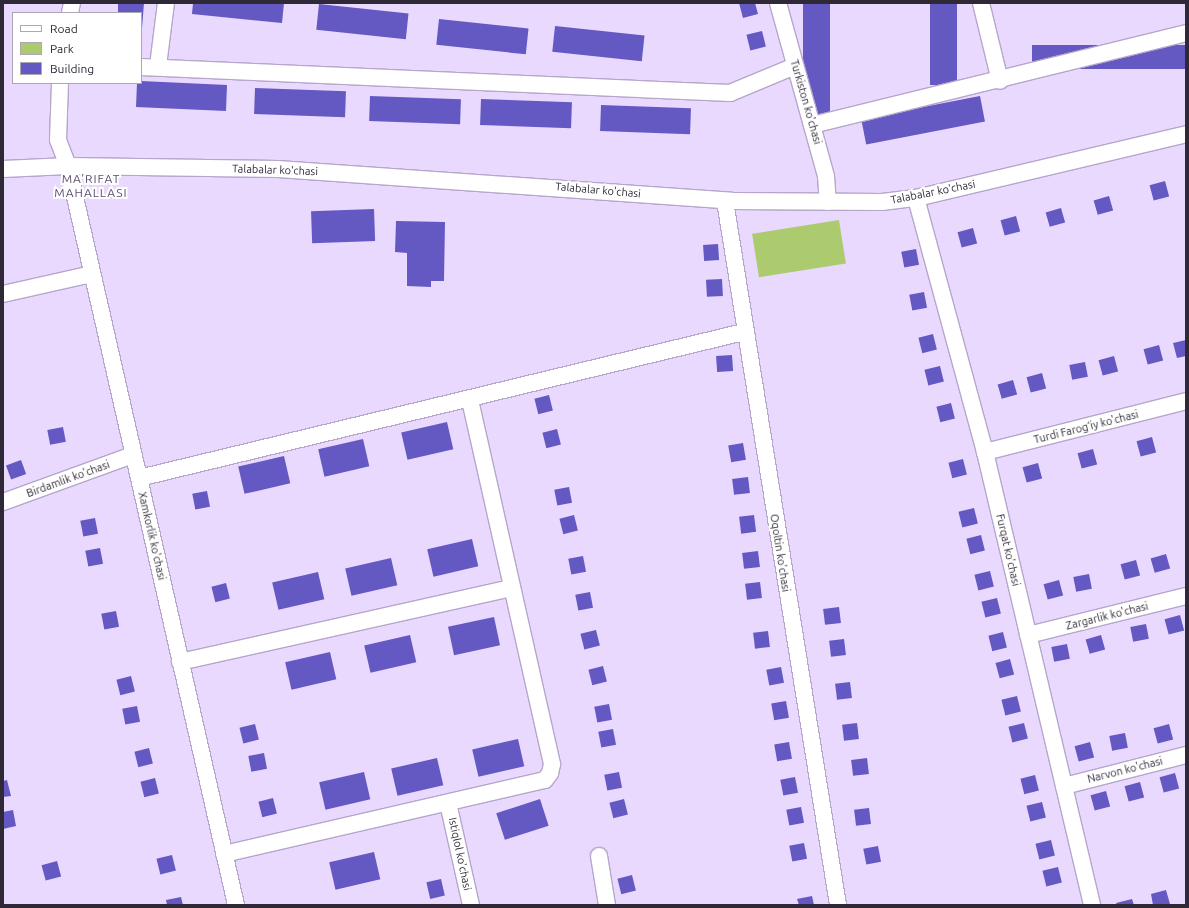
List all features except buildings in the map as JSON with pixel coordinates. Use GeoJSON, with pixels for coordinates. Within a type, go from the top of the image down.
{"type":"FeatureCollection","features":[{"type":"Feature","properties":{"kind":"street"},"geometry":{"type":"LineString","coordinates":[[158,66],[166,3]]}},
{"type":"Feature","properties":{"kind":"street","name":"Turkiston ko'chasi"},"geometry":{"type":"LineString","coordinates":[[778,3],[826,176],[828,202]]}},
{"type":"Feature","properties":{"kind":"street"},"geometry":{"type":"LineString","coordinates":[[981,3],[1000,81]]}},
{"type":"Feature","properties":{"kind":"street"},"geometry":{"type":"LineString","coordinates":[[812,125],[1000,81],[1186,33]]}},
{"type":"Feature","properties":{"kind":"street"},"geometry":{"type":"LineString","coordinates":[[142,68],[158,66],[730,93],[795,66]]}},
{"type":"Feature","properties":{"kind":"street","name":"Xamkorlik ko'chasi"},"geometry":{"type":"LineString","coordinates":[[60,84],[58,140],[68,166],[236,905]]}},
{"type":"Feature","properties":{"kind":"street","name":"Talabalar ko'chasi"},"geometry":{"type":"LineString","coordinates":[[3,169],[68,166],[278,169],[725,201],[882,202],[916,198],[1186,134]]}},
{"type":"Feature","properties":{"kind":"street","name":"Furqat ko'chasi"},"geometry":{"type":"LineString","coordinates":[[916,198],[985,452],[1092,905]]}},
{"type":"Feature","properties":{"kind":"street","name":"Oqoltin ko'chasi"},"geometry":{"type":"LineString","coordinates":[[725,201],[744,332],[838,905]]}},
{"type":"Feature","properties":{"kind":"street"},"geometry":{"type":"LineString","coordinates":[[3,294],[92,274]]}},
{"type":"Feature","properties":{"kind":"street"},"geometry":{"type":"LineString","coordinates":[[138,478],[744,332]]}},
{"type":"Feature","properties":{"kind":"street"},"geometry":{"type":"LineString","coordinates":[[224,854],[544,780],[550,774],[552,764],[470,399]]}},
{"type":"Feature","properties":{"kind":"street","name":"Turdi Farog‘iy ko'chasi"},"geometry":{"type":"LineString","coordinates":[[985,452],[1186,401]]}},
{"type":"Feature","properties":{"kind":"street","name":"Birdamlik ko'chasi"},"geometry":{"type":"LineString","coordinates":[[3,502],[133,455]]}},
{"type":"Feature","properties":{"kind":"street"},"geometry":{"type":"LineString","coordinates":[[180,662],[512,588]]}},
{"type":"Feature","properties":{"kind":"street","name":"Zargarlik ko'chasi"},"geometry":{"type":"LineString","coordinates":[[1028,635],[1186,596]]}},
{"type":"Feature","properties":{"kind":"street","name":"Narvon ko'chasi"},"geometry":{"type":"LineString","coordinates":[[1064,786],[1186,755]]}},
{"type":"Feature","properties":{"kind":"street","name":"Istiqlol ko'chasi"},"geometry":{"type":"LineString","coordinates":[[448,802],[471,905]]}},
{"type":"Feature","properties":{"kind":"street"},"geometry":{"type":"LineString","coordinates":[[599,856],[607,905]]}},
{"type":"Feature","properties":{"kind":"green space"},"geometry":{"type":"Polygon","coordinates":[[[839,220],[846,263],[759,277],[752,234],[839,220]]]}},
{"type":"Feature","properties":{"kind":"district","name":"MA'RIFAT MAHALLASI"},"geometry":{"type":"Point","coordinates":[91,186]}}]}
